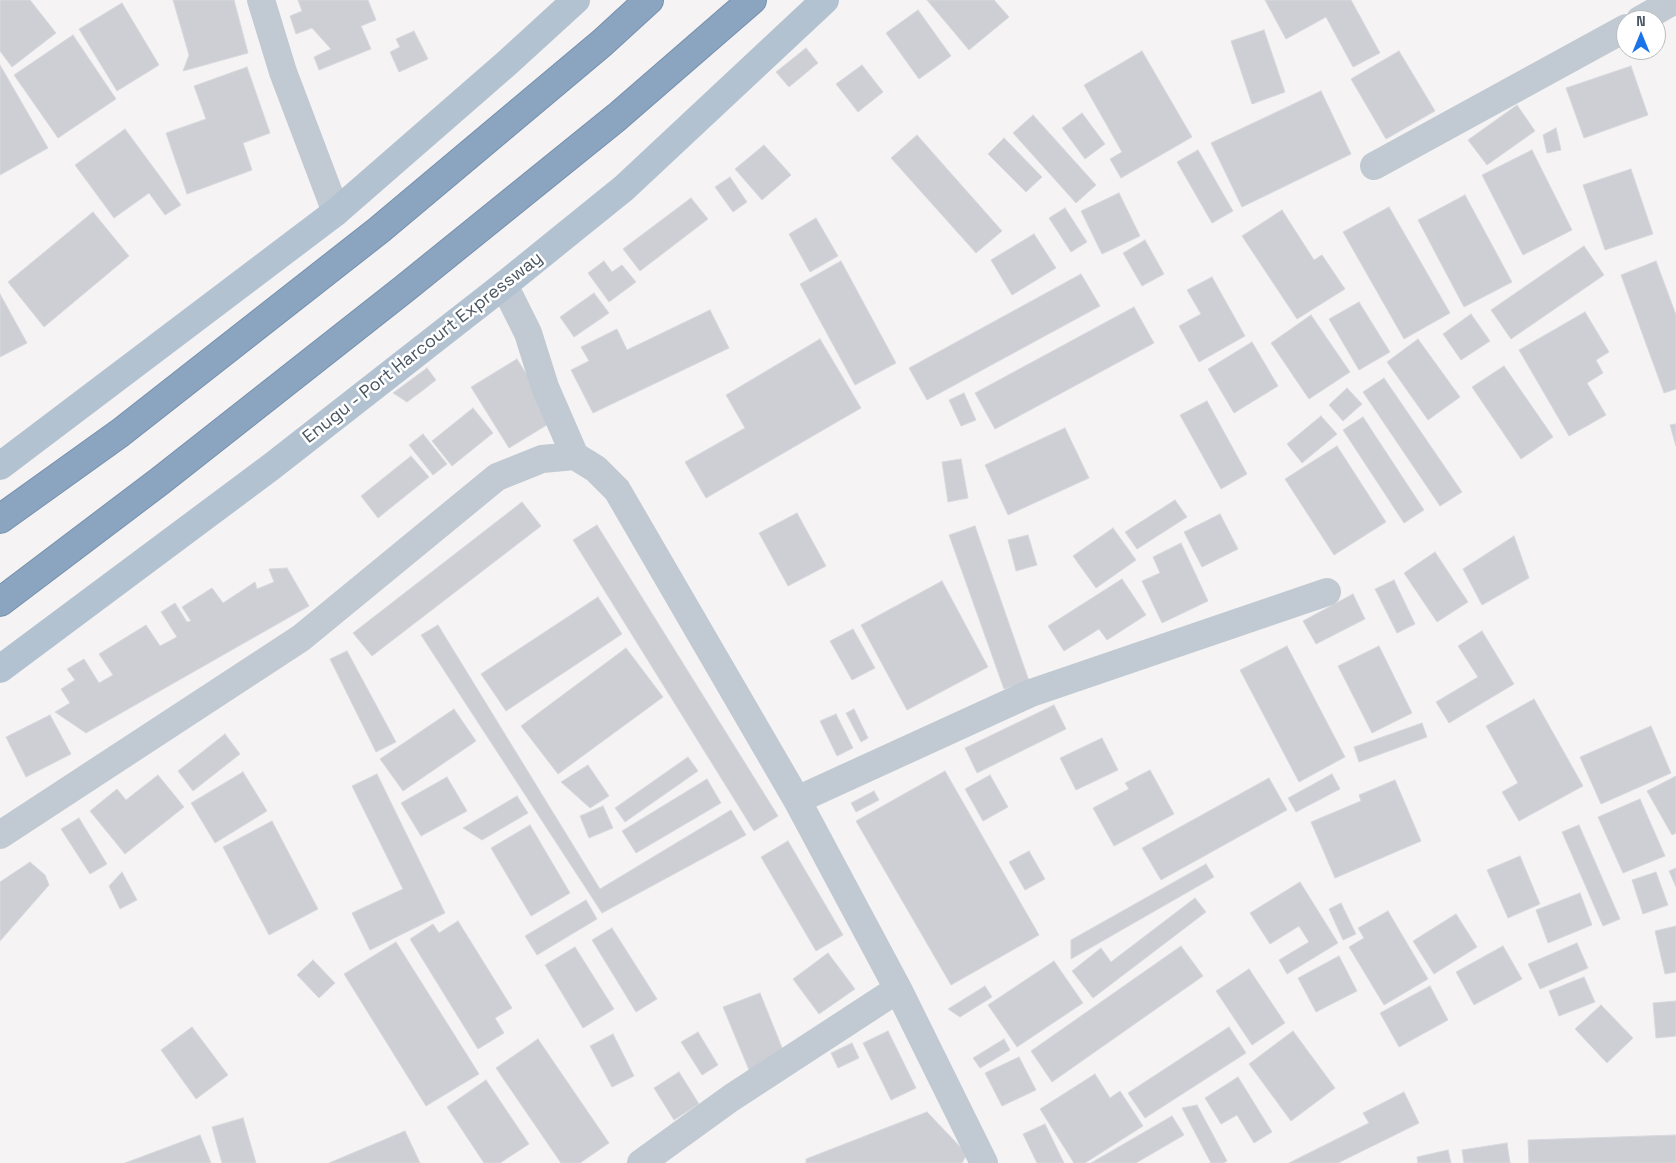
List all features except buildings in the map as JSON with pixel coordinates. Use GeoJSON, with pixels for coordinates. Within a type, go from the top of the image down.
{"type":"FeatureCollection","features":[{"type":"Feature","properties":{"kind":"highway"},"geometry":{"type":"LineString","coordinates":[[0,519],[120,433],[379,230],[602,43],[649,0]]}},
{"type":"Feature","properties":{"kind":"highway"},"geometry":{"type":"LineString","coordinates":[[0,602],[160,480],[404,289],[617,117],[752,0]]}},
{"type":"Feature","properties":{"kind":"main road"},"geometry":{"type":"LineString","coordinates":[[0,466],[336,212],[576,0]]}},
{"type":"Feature","properties":{"kind":"main road","name":"Enugu - Port Harcourt Expressway"},"geometry":{"type":"LineString","coordinates":[[0,669],[271,467],[504,285],[624,188],[825,0]]}},
{"type":"Feature","properties":{"kind":"street"},"geometry":{"type":"LineString","coordinates":[[261,0],[283,72],[336,212]]}},
{"type":"Feature","properties":{"kind":"street"},"geometry":{"type":"LineString","coordinates":[[1658,10],[1675,0]]}},
{"type":"Feature","properties":{"kind":"street"},"geometry":{"type":"LineString","coordinates":[[1374,166],[1616,33]]}},
{"type":"Feature","properties":{"kind":"street"},"geometry":{"type":"LineString","coordinates":[[504,285],[528,333],[545,387],[575,456],[596,469],[617,490],[797,800],[898,989],[984,1163]]}},
{"type":"Feature","properties":{"kind":"street"},"geometry":{"type":"LineString","coordinates":[[0,835],[301,638],[497,477],[542,459],[575,456]]}},
{"type":"Feature","properties":{"kind":"street"},"geometry":{"type":"LineString","coordinates":[[797,800],[1031,693],[1327,592]]}},
{"type":"Feature","properties":{"kind":"street"},"geometry":{"type":"LineString","coordinates":[[641,1163],[731,1098],[898,989]]}}]}
